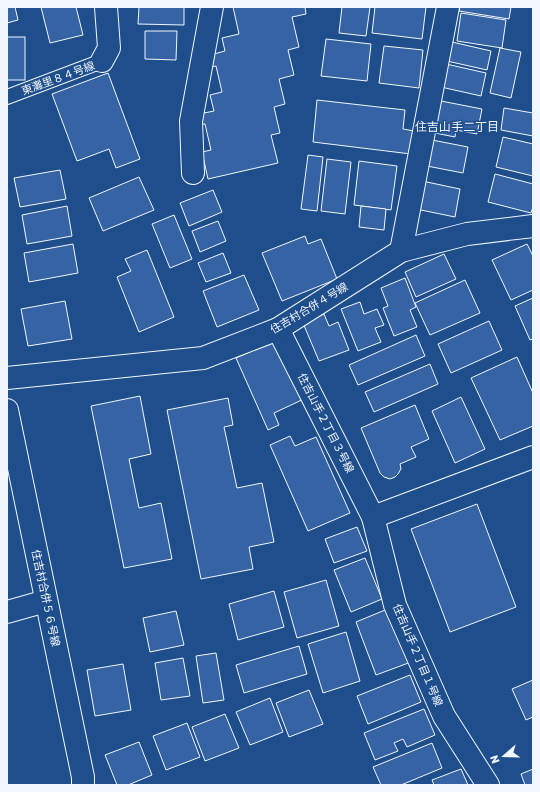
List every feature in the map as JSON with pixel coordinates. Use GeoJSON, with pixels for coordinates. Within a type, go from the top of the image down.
{"type":"FeatureCollection","features":[{"type":"Feature","properties":{"kind":"street","name":"東灘里８４号線"},"geometry":{"type":"LineString","coordinates":[[102,61],[109,48],[106,7]]}},
{"type":"Feature","properties":{"kind":"street"},"geometry":{"type":"LineString","coordinates":[[193,173],[191,121],[212,7]]}},
{"type":"Feature","properties":{"kind":"street"},"geometry":{"type":"LineString","coordinates":[[401,251],[448,7]]}},
{"type":"Feature","properties":{"kind":"street","name":"住吉村合併４号線"},"geometry":{"type":"LineString","coordinates":[[7,378],[203,358],[278,329],[401,251],[467,234],[533,226]]}},
{"type":"Feature","properties":{"kind":"street","name":"住吉山手２丁目３号線"},"geometry":{"type":"LineString","coordinates":[[278,329],[373,517]]}},
{"type":"Feature","properties":{"kind":"street","name":"住吉村合併５６号線"},"geometry":{"type":"LineString","coordinates":[[7,410],[46,601],[86,782]]}},
{"type":"Feature","properties":{"kind":"street"},"geometry":{"type":"LineString","coordinates":[[373,517],[533,457]]}},
{"type":"Feature","properties":{"kind":"street","name":"住吉山手２丁目１号線"},"geometry":{"type":"LineString","coordinates":[[373,517],[395,605],[444,716],[488,785]]}},
{"type":"Feature","properties":{"kind":"street"},"geometry":{"type":"LineString","coordinates":[[7,612],[46,601]]}},
{"type":"Feature","properties":{"kind":"lane","name":"東灘里８４号線"},"geometry":{"type":"LineString","coordinates":[[7,97],[102,61]]}},
{"type":"Feature","properties":{"kind":"building"},"geometry":{"type":"Polygon","coordinates":[[[7,7],[15,7],[18,20],[7,23],[7,7]]]}},
{"type":"Feature","properties":{"kind":"building"},"geometry":{"type":"Polygon","coordinates":[[[41,7],[76,7],[83,35],[50,43],[41,7]]]}},
{"type":"Feature","properties":{"kind":"building"},"geometry":{"type":"Polygon","coordinates":[[[139,7],[184,7],[184,25],[138,24],[139,7]]]}},
{"type":"Feature","properties":{"kind":"building"},"geometry":{"type":"Polygon","coordinates":[[[233,7],[305,7],[306,14],[292,17],[299,47],[288,50],[294,75],[279,79],[285,104],[274,107],[280,133],[271,135],[278,163],[208,179],[202,152],[211,150],[205,124],[202,124],[199,114],[214,111],[210,95],[222,92],[216,66],[212,67],[210,55],[225,51],[222,38],[239,34],[233,7]]]}},
{"type":"Feature","properties":{"kind":"building"},"geometry":{"type":"Polygon","coordinates":[[[342,7],[370,7],[366,36],[339,33],[342,7]]]}},
{"type":"Feature","properties":{"kind":"building"},"geometry":{"type":"Polygon","coordinates":[[[375,7],[426,7],[422,39],[372,33],[375,7]]]}},
{"type":"Feature","properties":{"kind":"building"},"geometry":{"type":"Polygon","coordinates":[[[460,7],[511,7],[509,19],[459,11],[460,7]]]}},
{"type":"Feature","properties":{"kind":"building"},"geometry":{"type":"Polygon","coordinates":[[[461,13],[506,20],[502,48],[457,41],[461,13]]]}},
{"type":"Feature","properties":{"kind":"building"},"geometry":{"type":"Polygon","coordinates":[[[145,31],[177,31],[176,60],[145,59],[145,31]]]}},
{"type":"Feature","properties":{"kind":"building"},"geometry":{"type":"Polygon","coordinates":[[[7,37],[25,37],[25,80],[7,80],[7,37]]]}},
{"type":"Feature","properties":{"kind":"building"},"geometry":{"type":"Polygon","coordinates":[[[326,39],[371,44],[367,81],[321,76],[326,39]]]}},
{"type":"Feature","properties":{"kind":"building"},"geometry":{"type":"Polygon","coordinates":[[[452,42],[491,51],[487,70],[447,61],[452,42]]]}},
{"type":"Feature","properties":{"kind":"building"},"geometry":{"type":"Polygon","coordinates":[[[384,46],[423,50],[419,88],[379,83],[384,46]]]}},
{"type":"Feature","properties":{"kind":"building"},"geometry":{"type":"Polygon","coordinates":[[[500,48],[521,52],[511,98],[490,93],[500,48]]]}},
{"type":"Feature","properties":{"kind":"building"},"geometry":{"type":"Polygon","coordinates":[[[446,64],[486,73],[481,96],[441,87],[446,64]]]}},
{"type":"Feature","properties":{"kind":"building"},"geometry":{"type":"Polygon","coordinates":[[[108,73],[140,159],[116,168],[109,149],[77,161],[52,94],[108,73]]]}},
{"type":"Feature","properties":{"kind":"building"},"geometry":{"type":"Polygon","coordinates":[[[317,100],[405,110],[403,129],[414,131],[411,154],[313,142],[317,100]]]}},
{"type":"Feature","properties":{"kind":"building"},"geometry":{"type":"Polygon","coordinates":[[[441,101],[482,109],[477,134],[456,130],[455,137],[435,133],[441,101]]]}},
{"type":"Feature","properties":{"kind":"building"},"geometry":{"type":"Polygon","coordinates":[[[504,108],[533,113],[533,136],[501,130],[504,108]]]}},
{"type":"Feature","properties":{"kind":"building"},"geometry":{"type":"Polygon","coordinates":[[[503,137],[533,144],[533,176],[496,167],[503,137]]]}},
{"type":"Feature","properties":{"kind":"building"},"geometry":{"type":"Polygon","coordinates":[[[432,140],[468,147],[463,173],[427,166],[432,140]]]}},
{"type":"Feature","properties":{"kind":"building"},"geometry":{"type":"Polygon","coordinates":[[[308,155],[323,157],[317,211],[301,209],[308,155]]]}},
{"type":"Feature","properties":{"kind":"building"},"geometry":{"type":"Polygon","coordinates":[[[327,159],[351,162],[345,214],[321,211],[327,159]]]}},
{"type":"Feature","properties":{"kind":"building"},"geometry":{"type":"Polygon","coordinates":[[[359,161],[397,166],[391,210],[354,205],[359,161]]]}},
{"type":"Feature","properties":{"kind":"building"},"geometry":{"type":"Polygon","coordinates":[[[60,170],[66,199],[20,207],[14,178],[60,170]]]}},
{"type":"Feature","properties":{"kind":"building"},"geometry":{"type":"Polygon","coordinates":[[[495,174],[533,184],[533,207],[531,213],[488,202],[495,174]]]}},
{"type":"Feature","properties":{"kind":"building"},"geometry":{"type":"Polygon","coordinates":[[[139,177],[154,210],[103,231],[89,198],[139,177]]]}},
{"type":"Feature","properties":{"kind":"building"},"geometry":{"type":"Polygon","coordinates":[[[422,181],[460,189],[455,217],[416,209],[422,181]]]}},
{"type":"Feature","properties":{"kind":"building"},"geometry":{"type":"Polygon","coordinates":[[[213,190],[222,212],[189,226],[180,203],[213,190]]]}},
{"type":"Feature","properties":{"kind":"building"},"geometry":{"type":"Polygon","coordinates":[[[67,206],[72,236],[27,244],[22,215],[67,206]]]}},
{"type":"Feature","properties":{"kind":"building"},"geometry":{"type":"Polygon","coordinates":[[[361,206],[386,209],[384,230],[359,227],[361,206]]]}},
{"type":"Feature","properties":{"kind":"building"},"geometry":{"type":"Polygon","coordinates":[[[174,215],[192,259],[170,268],[152,224],[174,215]]]}},
{"type":"Feature","properties":{"kind":"building"},"geometry":{"type":"Polygon","coordinates":[[[218,221],[226,241],[200,252],[192,231],[218,221]]]}},
{"type":"Feature","properties":{"kind":"building"},"geometry":{"type":"Polygon","coordinates":[[[305,236],[308,244],[321,239],[337,279],[282,301],[262,253],[305,236]]]}},
{"type":"Feature","properties":{"kind":"building"},"geometry":{"type":"Polygon","coordinates":[[[73,244],[78,273],[29,282],[24,253],[73,244]]]}},
{"type":"Feature","properties":{"kind":"building"},"geometry":{"type":"Polygon","coordinates":[[[527,244],[533,256],[533,290],[511,300],[492,260],[527,244]]]}},
{"type":"Feature","properties":{"kind":"building"},"geometry":{"type":"Polygon","coordinates":[[[147,250],[174,317],[139,332],[117,277],[131,271],[125,259],[147,250]]]}},
{"type":"Feature","properties":{"kind":"building"},"geometry":{"type":"Polygon","coordinates":[[[223,253],[231,273],[206,282],[198,263],[223,253]]]}},
{"type":"Feature","properties":{"kind":"building"},"geometry":{"type":"Polygon","coordinates":[[[444,254],[456,279],[416,297],[405,272],[444,254]]]}},
{"type":"Feature","properties":{"kind":"building"},"geometry":{"type":"Polygon","coordinates":[[[244,275],[259,310],[217,327],[203,291],[244,275]]]}},
{"type":"Feature","properties":{"kind":"building"},"geometry":{"type":"Polygon","coordinates":[[[405,278],[416,307],[410,310],[417,327],[394,336],[383,308],[388,306],[381,288],[405,278]]]}},
{"type":"Feature","properties":{"kind":"building"},"geometry":{"type":"Polygon","coordinates":[[[465,280],[480,313],[430,335],[415,303],[465,280]]]}},
{"type":"Feature","properties":{"kind":"building"},"geometry":{"type":"Polygon","coordinates":[[[533,298],[533,339],[530,340],[515,306],[533,298]]]}},
{"type":"Feature","properties":{"kind":"building"},"geometry":{"type":"Polygon","coordinates":[[[65,301],[72,339],[28,346],[21,309],[65,301]]]}},
{"type":"Feature","properties":{"kind":"building"},"geometry":{"type":"Polygon","coordinates":[[[360,302],[364,314],[377,309],[384,325],[375,328],[381,342],[358,351],[341,309],[360,302]]]}},
{"type":"Feature","properties":{"kind":"building"},"geometry":{"type":"Polygon","coordinates":[[[324,314],[329,326],[338,322],[349,350],[319,361],[303,323],[324,314]]]}},
{"type":"Feature","properties":{"kind":"building"},"geometry":{"type":"Polygon","coordinates":[[[489,321],[502,350],[451,373],[438,344],[489,321]]]}},
{"type":"Feature","properties":{"kind":"building"},"geometry":{"type":"Polygon","coordinates":[[[416,335],[425,356],[358,385],[349,365],[416,335]]]}},
{"type":"Feature","properties":{"kind":"building"},"geometry":{"type":"Polygon","coordinates":[[[280,339],[306,398],[274,413],[279,425],[268,430],[236,358],[280,339]]]}},
{"type":"Feature","properties":{"kind":"building"},"geometry":{"type":"Polygon","coordinates":[[[517,357],[533,393],[533,426],[500,440],[471,378],[517,357]]]}},
{"type":"Feature","properties":{"kind":"building"},"geometry":{"type":"Polygon","coordinates":[[[430,364],[438,384],[374,412],[365,392],[430,364]]]}},
{"type":"Feature","properties":{"kind":"building"},"geometry":{"type":"Polygon","coordinates":[[[140,396],[151,454],[129,459],[139,508],[161,503],[172,559],[124,568],[91,406],[140,396]]]}},
{"type":"Feature","properties":{"kind":"building"},"geometry":{"type":"Polygon","coordinates":[[[461,397],[485,449],[455,463],[432,411],[461,397]]]}},
{"type":"Feature","properties":{"kind":"building"},"geometry":{"type":"Polygon","coordinates":[[[228,398],[233,425],[224,427],[237,488],[262,483],[274,542],[249,547],[253,569],[201,579],[167,410],[228,398]]]}},
{"type":"Feature","properties":{"kind":"building"},"geometry":{"type":"Polygon","coordinates":[[[415,405],[429,439],[411,447],[416,457],[400,464],[401,469],[395,477],[390,479],[384,477],[380,473],[361,428],[415,405]]]}},
{"type":"Feature","properties":{"kind":"building"},"geometry":{"type":"Polygon","coordinates":[[[290,436],[295,446],[316,437],[350,513],[308,531],[270,445],[290,436]]]}},
{"type":"Feature","properties":{"kind":"building"},"geometry":{"type":"Polygon","coordinates":[[[477,504],[516,607],[450,632],[411,529],[477,504]]]}},
{"type":"Feature","properties":{"kind":"building"},"geometry":{"type":"Polygon","coordinates":[[[357,527],[367,551],[334,563],[325,539],[357,527]]]}},
{"type":"Feature","properties":{"kind":"building"},"geometry":{"type":"Polygon","coordinates":[[[365,558],[382,599],[351,612],[334,570],[365,558]]]}},
{"type":"Feature","properties":{"kind":"building"},"geometry":{"type":"Polygon","coordinates":[[[326,580],[339,626],[297,638],[284,592],[326,580]]]}},
{"type":"Feature","properties":{"kind":"building"},"geometry":{"type":"Polygon","coordinates":[[[274,591],[284,627],[238,640],[229,604],[274,591]]]}},
{"type":"Feature","properties":{"kind":"building"},"geometry":{"type":"Polygon","coordinates":[[[390,608],[411,662],[376,675],[356,622],[390,608]]]}},
{"type":"Feature","properties":{"kind":"building"},"geometry":{"type":"Polygon","coordinates":[[[176,611],[184,645],[150,652],[143,618],[176,611]]]}},
{"type":"Feature","properties":{"kind":"building"},"geometry":{"type":"Polygon","coordinates":[[[346,632],[360,681],[323,693],[308,644],[346,632]]]}},
{"type":"Feature","properties":{"kind":"building"},"geometry":{"type":"Polygon","coordinates":[[[299,646],[307,674],[244,693],[236,665],[299,646]]]}},
{"type":"Feature","properties":{"kind":"building"},"geometry":{"type":"Polygon","coordinates":[[[216,653],[224,700],[203,703],[196,656],[216,653]]]}},
{"type":"Feature","properties":{"kind":"building"},"geometry":{"type":"Polygon","coordinates":[[[183,658],[190,696],[161,700],[155,663],[183,658]]]}},
{"type":"Feature","properties":{"kind":"building"},"geometry":{"type":"Polygon","coordinates":[[[123,664],[131,710],[95,716],[87,670],[123,664]]]}},
{"type":"Feature","properties":{"kind":"building"},"geometry":{"type":"Polygon","coordinates":[[[410,675],[421,702],[368,724],[357,696],[410,675]]]}},
{"type":"Feature","properties":{"kind":"building"},"geometry":{"type":"Polygon","coordinates":[[[533,680],[533,717],[526,720],[512,689],[533,680]]]}},
{"type":"Feature","properties":{"kind":"building"},"geometry":{"type":"Polygon","coordinates":[[[309,690],[323,724],[289,737],[276,703],[309,690]]]}},
{"type":"Feature","properties":{"kind":"building"},"geometry":{"type":"Polygon","coordinates":[[[270,698],[283,732],[250,745],[236,712],[270,698]]]}},
{"type":"Feature","properties":{"kind":"building"},"geometry":{"type":"Polygon","coordinates":[[[424,709],[435,735],[407,747],[403,739],[394,743],[398,751],[375,760],[364,733],[424,709]]]}},
{"type":"Feature","properties":{"kind":"building"},"geometry":{"type":"Polygon","coordinates":[[[225,714],[239,748],[205,761],[192,727],[225,714]]]}},
{"type":"Feature","properties":{"kind":"building"},"geometry":{"type":"Polygon","coordinates":[[[187,723],[200,757],[166,770],[153,736],[187,723]]]}},
{"type":"Feature","properties":{"kind":"building"},"geometry":{"type":"Polygon","coordinates":[[[139,742],[152,775],[128,785],[117,785],[105,755],[139,742]]]}},
{"type":"Feature","properties":{"kind":"building"},"geometry":{"type":"Polygon","coordinates":[[[432,743],[442,768],[401,785],[381,785],[373,767],[432,743]]]}},
{"type":"Feature","properties":{"kind":"building"},"geometry":{"type":"Polygon","coordinates":[[[461,769],[468,785],[434,785],[432,780],[461,769]]]}},
{"type":"Feature","properties":{"kind":"building"},"geometry":{"type":"Polygon","coordinates":[[[533,769],[533,785],[525,785],[521,774],[533,769]]]}},
{"type":"Feature","properties":{"kind":"district","name":"住吉山手二丁目"},"geometry":{"type":"Point","coordinates":[457,127]}}]}
